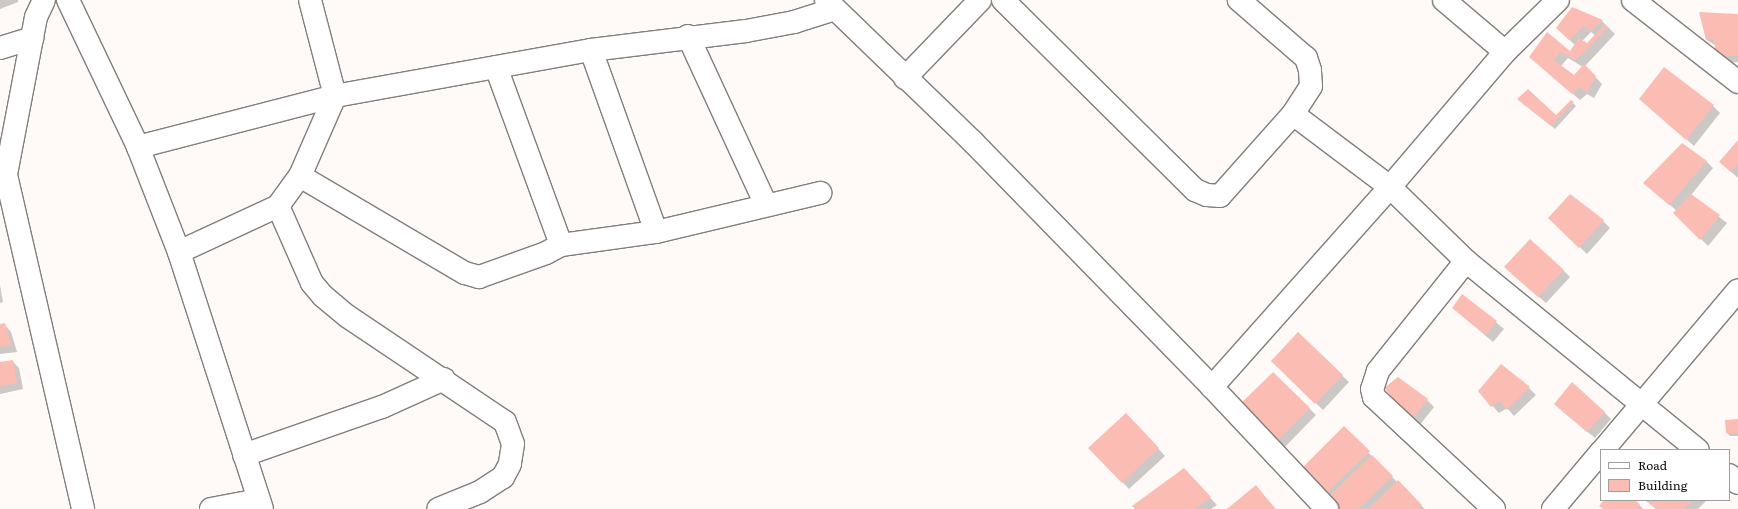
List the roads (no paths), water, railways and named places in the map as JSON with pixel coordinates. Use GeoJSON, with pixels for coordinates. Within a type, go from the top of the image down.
{"type":"FeatureCollection","features":[{"type":"Feature","properties":{"kind":"street"},"geometry":{"type":"LineString","coordinates":[[44,0],[36,17],[3,177],[83,509]]}},
{"type":"Feature","properties":{"kind":"street"},"geometry":{"type":"LineString","coordinates":[[68,0],[138,147],[179,252],[260,504],[211,509]]}},
{"type":"Feature","properties":{"kind":"street"},"geometry":{"type":"LineString","coordinates":[[179,252],[278,206],[300,176],[335,96],[310,0]]}},
{"type":"Feature","properties":{"kind":"street"},"geometry":{"type":"LineString","coordinates":[[905,78],[980,0]]}},
{"type":"Feature","properties":{"kind":"street"},"geometry":{"type":"LineString","coordinates":[[1003,0],[1194,190],[1207,195],[1220,196],[1292,114],[1311,86],[1310,70],[1306,58],[1239,0]]}},
{"type":"Feature","properties":{"kind":"street"},"geometry":{"type":"LineString","coordinates":[[1444,0],[1505,52]]}},
{"type":"Feature","properties":{"kind":"street"},"geometry":{"type":"LineString","coordinates":[[1212,387],[1390,187],[1505,52],[1558,0]]}},
{"type":"Feature","properties":{"kind":"street"},"geometry":{"type":"LineString","coordinates":[[1633,0],[1737,80]]}},
{"type":"Feature","properties":{"kind":"street"},"geometry":{"type":"LineString","coordinates":[[138,147],[335,96],[591,50],[688,36],[746,31],[794,22],[830,5],[972,142],[1212,387],[1327,509]]}},
{"type":"Feature","properties":{"kind":"street"},"geometry":{"type":"LineString","coordinates":[[688,36],[766,204]]}},
{"type":"Feature","properties":{"kind":"street"},"geometry":{"type":"LineString","coordinates":[[0,48],[32,38]]}},
{"type":"Feature","properties":{"kind":"street"},"geometry":{"type":"LineString","coordinates":[[591,50],[656,232]]}},
{"type":"Feature","properties":{"kind":"street"},"geometry":{"type":"LineString","coordinates":[[496,67],[561,245]]}},
{"type":"Feature","properties":{"kind":"street"},"geometry":{"type":"LineString","coordinates":[[1292,114],[1390,187],[1466,261],[1697,449]]}},
{"type":"Feature","properties":{"kind":"street"},"geometry":{"type":"LineString","coordinates":[[300,176],[464,273],[479,277],[546,253],[561,245],[656,232],[820,192]]}},
{"type":"Feature","properties":{"kind":"street"},"geometry":{"type":"LineString","coordinates":[[278,206],[312,283],[323,296],[347,316],[444,379],[505,422],[513,444],[510,464],[503,478],[480,492],[438,509]]}},
{"type":"Feature","properties":{"kind":"street"},"geometry":{"type":"LineString","coordinates":[[1466,261],[1378,372],[1372,389],[1374,397],[1494,509]]}},
{"type":"Feature","properties":{"kind":"street"},"geometry":{"type":"LineString","coordinates":[[1604,449],[1738,290]]}},
{"type":"Feature","properties":{"kind":"street"},"geometry":{"type":"LineString","coordinates":[[244,455],[382,407],[444,379]]}},
{"type":"Feature","properties":{"kind":"street"},"geometry":{"type":"LineString","coordinates":[[1554,509],[1600,453]]}},
{"type":"Feature","properties":{"kind":"street"},"geometry":{"type":"LineString","coordinates":[[1730,476],[1738,483]]}}]}
